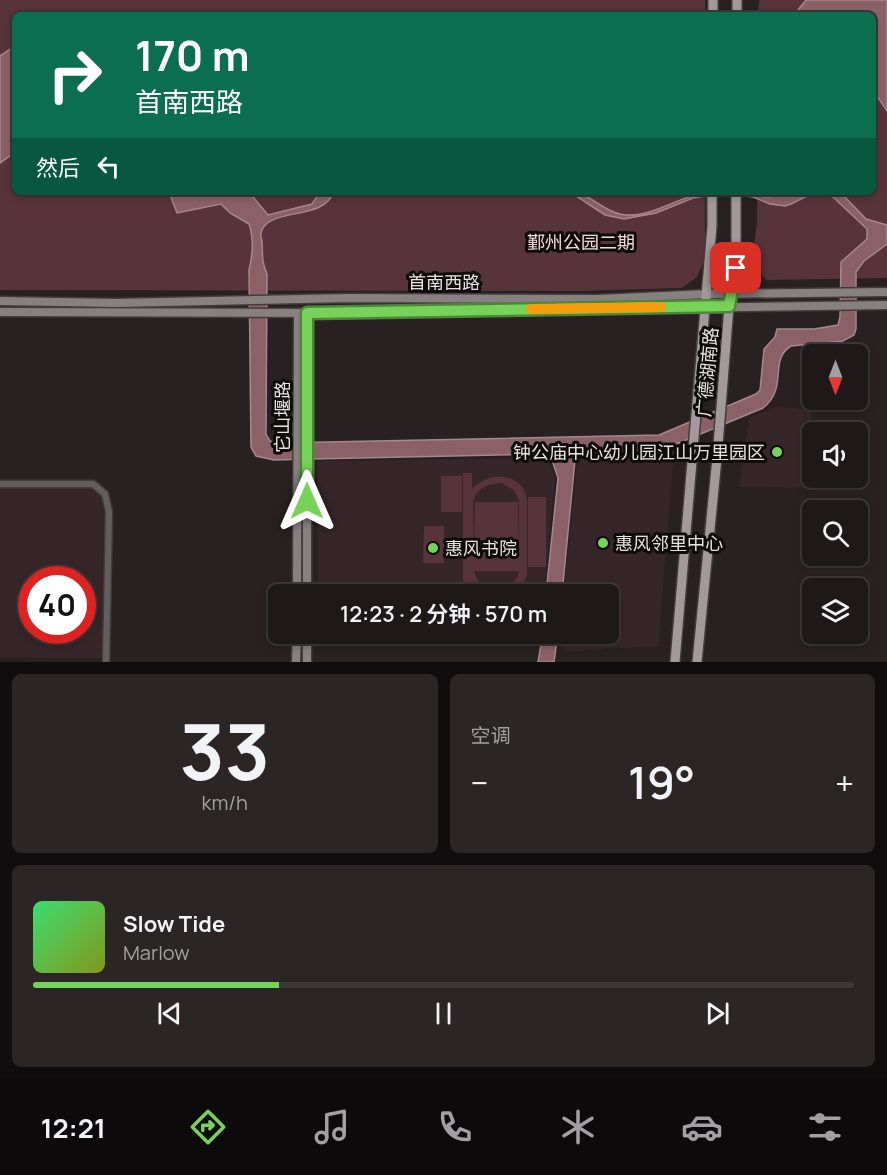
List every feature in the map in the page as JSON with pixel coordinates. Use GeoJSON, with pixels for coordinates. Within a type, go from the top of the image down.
{"type":"FeatureCollection","features":[{"type":"Feature","properties":{"kind":"main road","name":"广德湖南路"},"geometry":{"type":"LineString","coordinates":[[675,662],[709,267],[712,195]]}},
{"type":"Feature","properties":{"kind":"main road","name":"广德湖南路"},"geometry":{"type":"LineString","coordinates":[[697,662],[729,306],[736,268],[736,195]]}},
{"type":"Feature","properties":{"kind":"main road","name":"首南西路"},"geometry":{"type":"LineString","coordinates":[[0,302],[598,298],[887,292]]}},
{"type":"Feature","properties":{"kind":"main road","name":"首南西路"},"geometry":{"type":"LineString","coordinates":[[0,312],[303,313],[887,305]]}},
{"type":"Feature","properties":{"kind":"main road","name":"它山堰路"},"geometry":{"type":"LineString","coordinates":[[297,584],[303,313]]}},
{"type":"Feature","properties":{"kind":"main road","name":"它山堰路"},"geometry":{"type":"LineString","coordinates":[[303,313],[307,584]]}},
{"type":"Feature","properties":{"kind":"main road"},"geometry":{"type":"LineString","coordinates":[[297,644],[297,662]]}},
{"type":"Feature","properties":{"kind":"main road"},"geometry":{"type":"LineString","coordinates":[[307,644],[307,662]]}},
{"type":"Feature","properties":{"kind":"street"},"geometry":{"type":"LineString","coordinates":[[0,484],[93,484],[105,494],[109,512],[106,662]]}},
{"type":"Feature","properties":{"kind":"shaded area"},"geometry":{"type":"Polygon","coordinates":[[[806,0],[887,0],[887,111],[876,94],[876,12],[796,12],[806,0]]]}},
{"type":"Feature","properties":{"kind":"shaded area"},"geometry":{"type":"Polygon","coordinates":[[[12,48],[12,154],[0,163],[0,56],[12,48]]]}},
{"type":"Feature","properties":{"kind":"shaded area"},"geometry":{"type":"Polygon","coordinates":[[[170,195],[251,195],[268,215],[312,204],[318,195],[331,195],[320,207],[273,220],[265,225],[261,233],[263,261],[267,274],[266,434],[270,441],[278,443],[659,435],[756,394],[760,390],[764,349],[775,337],[777,329],[814,329],[838,325],[841,262],[867,239],[867,229],[829,195],[843,195],[866,219],[887,225],[887,244],[864,261],[856,272],[856,329],[854,335],[843,341],[791,346],[784,352],[781,359],[775,392],[763,408],[662,450],[591,452],[575,460],[563,584],[547,584],[558,478],[551,457],[544,454],[274,460],[256,456],[251,447],[249,270],[252,235],[249,224],[230,213],[221,204],[177,213],[170,195]]]}},
{"type":"Feature","properties":{"kind":"shaded area"},"geometry":{"type":"Polygon","coordinates":[[[575,195],[583,195],[620,214],[638,214],[694,195],[710,195],[693,198],[656,213],[624,219],[605,215],[575,195]]]}},
{"type":"Feature","properties":{"kind":"shaded area"},"geometry":{"type":"Polygon","coordinates":[[[737,195],[770,197],[809,195],[785,206],[737,195]]]}},
{"type":"Feature","properties":{"kind":"shaded area","name":"钟公庙中心幼儿园江山万里园区"},"geometry":{"type":"Polygon","coordinates":[[[775,407],[811,410],[811,422],[802,422],[802,488],[739,487],[749,418],[775,407]]]}},
{"type":"Feature","properties":{"kind":"shaded area"},"geometry":{"type":"Polygon","coordinates":[[[674,452],[658,647],[568,652],[559,644],[619,644],[619,584],[565,584],[577,464],[584,458],[655,458],[674,452]]]}},
{"type":"Feature","properties":{"kind":"shaded area","name":"惠风书院"},"geometry":{"type":"Polygon","coordinates":[[[548,458],[555,479],[545,584],[318,584],[317,461],[548,458]]]}},
{"type":"Feature","properties":{"kind":"shaded area"},"geometry":{"type":"Polygon","coordinates":[[[0,488],[90,488],[103,496],[105,511],[103,658],[0,657],[0,488]]]}},
{"type":"Feature","properties":{"kind":"shaded area"},"geometry":{"type":"Polygon","coordinates":[[[485,644],[536,644],[536,645],[485,644]]]}},
{"type":"Feature","properties":{"kind":"shaded area"},"geometry":{"type":"Polygon","coordinates":[[[541,644],[556,644],[554,662],[538,662],[541,644]]]}},
{"type":"Feature","properties":{"kind":"green space","name":"鄞州公园二期"},"geometry":{"type":"Polygon","coordinates":[[[0,0],[705,0],[705,12],[12,12],[12,195],[705,195],[705,258],[697,277],[682,288],[581,291],[0,290],[0,0]]]}},
{"type":"Feature","properties":{"kind":"green space"},"geometry":{"type":"Polygon","coordinates":[[[759,0],[887,0],[887,278],[766,280],[752,262],[757,223],[757,195],[876,195],[876,12],[758,12],[759,0]]]}},
{"type":"Feature","properties":{"kind":"green space"},"geometry":{"type":"Polygon","coordinates":[[[463,473],[472,473],[472,489],[487,479],[504,477],[512,479],[524,490],[527,500],[527,575],[523,584],[512,584],[519,571],[474,571],[481,584],[463,584],[463,473]],[[501,483],[492,484],[480,490],[473,502],[474,554],[475,502],[518,502],[519,571],[519,500],[514,490],[501,483]]]}},
{"type":"Feature","properties":{"kind":"green space"},"geometry":{"type":"Polygon","coordinates":[[[441,476],[462,476],[462,512],[441,512],[441,476]]]}},
{"type":"Feature","properties":{"kind":"green space"},"geometry":{"type":"Polygon","coordinates":[[[528,497],[546,497],[546,567],[528,567],[528,497]]]}},
{"type":"Feature","properties":{"kind":"green space"},"geometry":{"type":"Polygon","coordinates":[[[424,526],[444,526],[444,563],[423,563],[424,526]]]}},
{"type":"Feature","properties":{"kind":"slow traffic"},"geometry":{"type":"LineString","coordinates":[[531,309],[661,307]]}},
{"type":"Feature","properties":{"kind":"place","name":"钟公庙中心幼儿园江山万里园区"},"geometry":{"type":"Point","coordinates":[777,452]}},
{"type":"Feature","properties":{"kind":"place","name":"惠风邻里中心"},"geometry":{"type":"Point","coordinates":[603,543]}},
{"type":"Feature","properties":{"kind":"place","name":"惠风书院"},"geometry":{"type":"Point","coordinates":[433,548]}},
{"type":"Feature","properties":{"kind":"route"},"geometry":{"type":"LineString","coordinates":[[307,501],[307,313],[729,306],[736,268]]}}]}
